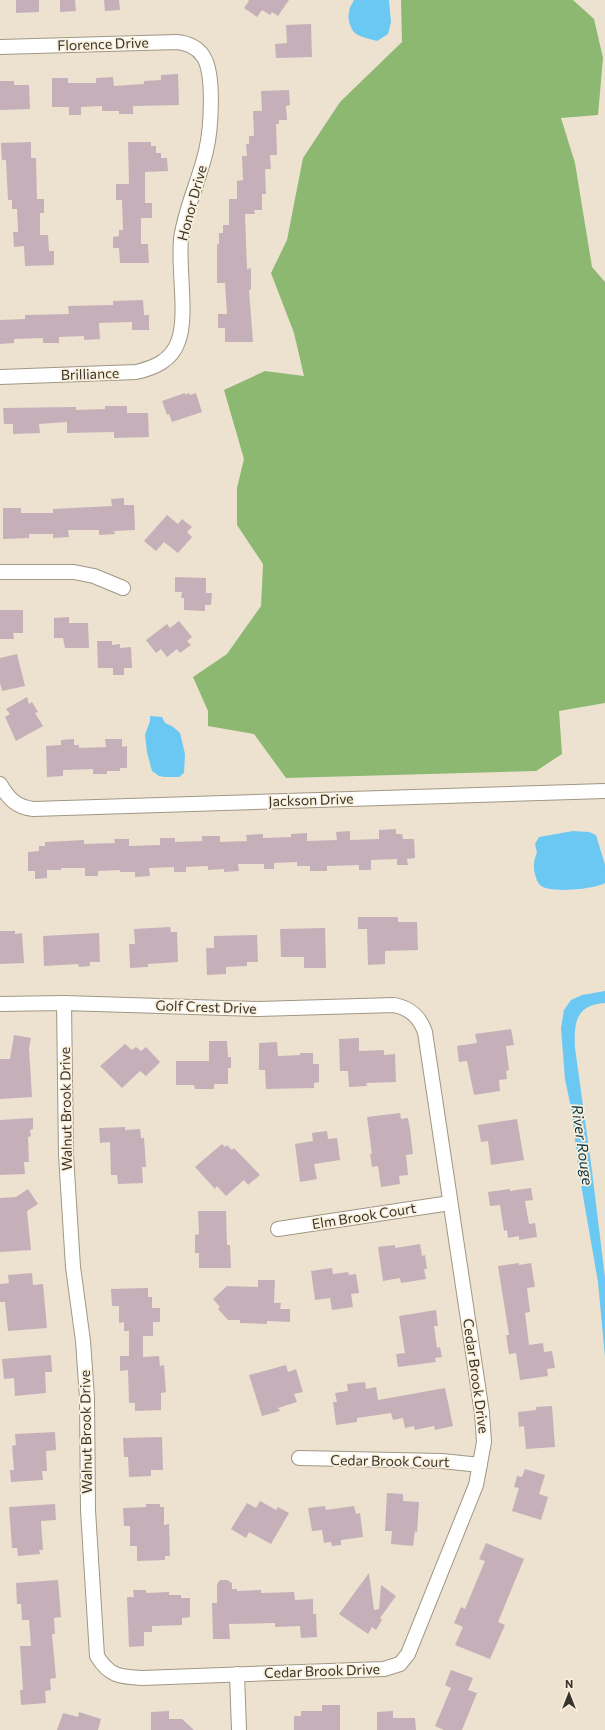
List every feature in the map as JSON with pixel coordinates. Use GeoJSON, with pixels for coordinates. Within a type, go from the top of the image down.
{"type":"FeatureCollection","features":[{"type":"Feature","properties":{"kind":"street","name":"Florence Drive"},"geometry":{"type":"LineString","coordinates":[[0,47],[177,42],[188,44],[197,49],[202,55]]}},
{"type":"Feature","properties":{"kind":"street","name":"Honor Drive"},"geometry":{"type":"LineString","coordinates":[[173,351],[178,343],[182,327],[180,256],[185,218],[206,152],[209,135],[210,117],[208,69],[202,55]]}},
{"type":"Feature","properties":{"kind":"street","name":"Brilliance"},"geometry":{"type":"LineString","coordinates":[[0,377],[136,372],[151,369],[162,363],[173,351]]}},
{"type":"Feature","properties":{"kind":"street"},"geometry":{"type":"LineString","coordinates":[[0,572],[74,572],[94,576],[124,588]]}},
{"type":"Feature","properties":{"kind":"street","name":"Jackson Drive"},"geometry":{"type":"LineString","coordinates":[[0,784],[10,800],[18,806],[33,809],[605,791]]}},
{"type":"Feature","properties":{"kind":"street","name":"Golf Crest Drive"},"geometry":{"type":"LineString","coordinates":[[0,1004],[64,1003],[243,1009],[394,1005],[411,1012]]}},
{"type":"Feature","properties":{"kind":"street","name":"Walnut Brook Drive"},"geometry":{"type":"LineString","coordinates":[[64,1003],[66,1155],[73,1267],[83,1341],[87,1398],[88,1510],[97,1656],[102,1665],[110,1672],[129,1678],[237,1674]]}},
{"type":"Feature","properties":{"kind":"street","name":"Cedar Brook Drive"},"geometry":{"type":"LineString","coordinates":[[237,1674],[384,1669],[400,1664],[408,1654],[476,1485],[484,1442],[482,1413],[425,1032],[422,1023],[411,1012]]}},
{"type":"Feature","properties":{"kind":"street","name":"Elm Brook Court"},"geometry":{"type":"LineString","coordinates":[[278,1229],[450,1203]]}},
{"type":"Feature","properties":{"kind":"street","name":"Cedar Brook Court"},"geometry":{"type":"LineString","coordinates":[[299,1458],[442,1462],[480,1465]]}},
{"type":"Feature","properties":{"kind":"street"},"geometry":{"type":"LineString","coordinates":[[237,1674],[239,1730]]}},
{"type":"Feature","properties":{"kind":"green space"},"geometry":{"type":"Polygon","coordinates":[[[401,0],[573,0],[594,19],[603,58],[598,115],[561,118],[575,163],[592,267],[605,282],[605,703],[559,711],[562,754],[536,771],[286,778],[254,734],[208,726],[208,711],[193,677],[227,654],[261,606],[263,564],[237,525],[237,488],[244,459],[224,390],[265,371],[304,376],[294,333],[271,273],[287,240],[303,158],[340,102],[402,42],[401,0]]]}},
{"type":"Feature","properties":{"kind":"water"},"geometry":{"type":"Polygon","coordinates":[[[354,0],[389,0],[391,22],[388,34],[377,41],[358,35],[353,31],[350,25],[349,15],[354,0]]]}},
{"type":"Feature","properties":{"kind":"water"},"geometry":{"type":"Polygon","coordinates":[[[150,716],[162,717],[165,723],[172,726],[180,733],[185,754],[184,773],[179,777],[159,776],[152,771],[147,752],[145,735],[150,721],[150,716]]]}},
{"type":"Feature","properties":{"kind":"water"},"geometry":{"type":"Polygon","coordinates":[[[573,831],[589,832],[596,835],[605,865],[605,883],[583,889],[572,890],[545,888],[538,883],[534,871],[534,863],[537,853],[535,844],[539,837],[573,831]]]}},
{"type":"Feature","properties":{"kind":"water","name":"River Rouge"},"geometry":{"type":"Polygon","coordinates":[[[605,991],[605,1003],[595,1004],[588,1007],[578,1017],[575,1031],[575,1048],[605,1278],[605,1357],[598,1282],[579,1173],[571,1108],[565,1079],[561,1028],[564,1010],[571,1000],[582,995],[605,991]]]}},
{"type":"Feature","properties":{"kind":"building"},"geometry":{"type":"Polygon","coordinates":[[[16,0],[39,0],[39,12],[16,13],[16,0]]]}},
{"type":"Feature","properties":{"kind":"building"},"geometry":{"type":"Polygon","coordinates":[[[60,0],[75,0],[76,11],[60,12],[60,0]]]}},
{"type":"Feature","properties":{"kind":"building"},"geometry":{"type":"Polygon","coordinates":[[[104,0],[119,0],[120,10],[105,11],[104,0]]]}},
{"type":"Feature","properties":{"kind":"building"},"geometry":{"type":"Polygon","coordinates":[[[248,0],[289,0],[278,16],[272,12],[270,15],[262,10],[257,17],[244,8],[249,1],[248,0]]]}},
{"type":"Feature","properties":{"kind":"building"},"geometry":{"type":"Polygon","coordinates":[[[311,24],[312,57],[276,58],[275,44],[287,43],[286,25],[311,24]]]}},
{"type":"Feature","properties":{"kind":"building"},"geometry":{"type":"Polygon","coordinates":[[[178,74],[179,105],[133,106],[133,114],[119,114],[119,111],[102,111],[102,106],[81,107],[81,115],[69,115],[69,107],[52,107],[52,78],[68,78],[68,83],[96,83],[96,78],[113,77],[114,86],[144,84],[144,81],[161,80],[161,75],[178,74]]]}},
{"type":"Feature","properties":{"kind":"building"},"geometry":{"type":"Polygon","coordinates":[[[0,81],[14,81],[14,85],[29,85],[30,109],[0,110],[0,81]]]}},
{"type":"Feature","properties":{"kind":"building"},"geometry":{"type":"Polygon","coordinates":[[[289,90],[290,105],[286,106],[287,120],[279,120],[279,124],[276,124],[277,155],[270,155],[271,169],[265,169],[266,194],[262,194],[262,210],[254,210],[255,214],[245,214],[247,269],[251,268],[251,290],[249,290],[253,342],[225,342],[225,328],[218,328],[218,314],[227,314],[225,283],[217,283],[217,244],[219,244],[219,233],[223,233],[223,225],[229,225],[229,199],[237,199],[237,181],[243,180],[242,156],[247,156],[246,144],[249,144],[249,136],[254,136],[253,111],[262,111],[261,91],[289,90]]]}},
{"type":"Feature","properties":{"kind":"building"},"geometry":{"type":"Polygon","coordinates":[[[31,142],[31,158],[36,158],[37,199],[44,199],[44,213],[40,213],[40,235],[48,235],[49,251],[54,251],[54,265],[25,266],[24,246],[14,247],[13,232],[18,232],[17,209],[12,209],[12,200],[8,200],[6,160],[2,160],[1,143],[31,142]]]}},
{"type":"Feature","properties":{"kind":"building"},"geometry":{"type":"Polygon","coordinates":[[[128,142],[151,142],[151,146],[156,146],[156,153],[161,153],[161,158],[167,158],[168,171],[145,172],[145,203],[152,203],[152,218],[141,218],[141,244],[148,244],[149,263],[120,263],[119,248],[113,248],[113,237],[119,236],[119,230],[123,230],[122,200],[116,200],[116,184],[129,184],[128,142]]]}},
{"type":"Feature","properties":{"kind":"building"},"geometry":{"type":"Polygon","coordinates":[[[143,300],[144,315],[149,315],[149,330],[132,330],[132,322],[99,323],[100,339],[84,340],[84,336],[59,337],[59,343],[43,343],[43,338],[14,339],[14,343],[0,344],[0,320],[25,319],[25,315],[69,314],[68,306],[113,305],[113,301],[143,300]]]}},
{"type":"Feature","properties":{"kind":"building"},"geometry":{"type":"Polygon","coordinates":[[[185,393],[185,395],[189,393],[190,395],[196,393],[202,412],[172,422],[169,414],[167,415],[162,401],[185,393]]]}},
{"type":"Feature","properties":{"kind":"building"},"geometry":{"type":"Polygon","coordinates":[[[105,406],[127,406],[127,413],[148,413],[149,437],[114,438],[114,432],[67,433],[67,422],[39,424],[40,433],[13,434],[13,424],[4,424],[3,408],[76,407],[76,410],[105,409],[105,406]]]}},
{"type":"Feature","properties":{"kind":"building"},"geometry":{"type":"Polygon","coordinates":[[[124,498],[124,505],[134,505],[135,530],[114,531],[115,534],[99,535],[99,530],[68,530],[69,537],[53,538],[53,534],[29,534],[29,538],[3,539],[3,508],[21,508],[21,513],[53,513],[53,509],[112,506],[111,499],[124,498]]]}},
{"type":"Feature","properties":{"kind":"building"},"geometry":{"type":"Polygon","coordinates":[[[167,515],[178,524],[182,519],[192,527],[187,532],[192,537],[178,553],[164,542],[156,551],[144,541],[167,515]]]}},
{"type":"Feature","properties":{"kind":"building"},"geometry":{"type":"Polygon","coordinates":[[[175,577],[206,578],[206,593],[212,593],[211,605],[205,605],[205,611],[184,610],[184,598],[181,598],[182,592],[175,592],[175,577]]]}},
{"type":"Feature","properties":{"kind":"building"},"geometry":{"type":"Polygon","coordinates":[[[0,610],[23,610],[23,633],[13,633],[14,639],[0,639],[0,610]]]}},
{"type":"Feature","properties":{"kind":"building"},"geometry":{"type":"Polygon","coordinates":[[[69,617],[69,623],[88,623],[89,648],[65,648],[63,638],[54,638],[54,618],[69,617]]]}},
{"type":"Feature","properties":{"kind":"building"},"geometry":{"type":"Polygon","coordinates":[[[179,621],[192,637],[187,641],[191,645],[180,653],[177,649],[167,657],[161,649],[156,653],[146,640],[167,624],[170,628],[179,621]]]}},
{"type":"Feature","properties":{"kind":"building"},"geometry":{"type":"Polygon","coordinates":[[[97,641],[112,641],[112,645],[120,644],[120,648],[131,647],[132,668],[124,668],[124,675],[113,675],[113,668],[98,668],[97,641]]]}},
{"type":"Feature","properties":{"kind":"building"},"geometry":{"type":"Polygon","coordinates":[[[17,654],[25,686],[2,691],[0,683],[0,658],[17,654]]]}},
{"type":"Feature","properties":{"kind":"building"},"geometry":{"type":"Polygon","coordinates":[[[27,697],[29,704],[32,702],[38,712],[35,713],[43,726],[16,741],[5,717],[10,714],[6,709],[27,697]]]}},
{"type":"Feature","properties":{"kind":"building"},"geometry":{"type":"Polygon","coordinates":[[[74,739],[74,745],[79,745],[79,748],[106,747],[105,739],[122,739],[122,747],[127,746],[127,768],[120,768],[120,771],[107,771],[107,774],[93,774],[93,769],[63,770],[63,776],[47,777],[46,746],[61,745],[61,740],[74,739]]]}},
{"type":"Feature","properties":{"kind":"building"},"geometry":{"type":"Polygon","coordinates":[[[396,829],[396,834],[402,834],[403,839],[414,839],[415,858],[407,859],[408,865],[397,865],[397,859],[371,860],[371,870],[359,870],[359,865],[327,866],[327,871],[310,871],[310,866],[297,866],[297,862],[274,863],[274,869],[264,869],[264,864],[238,864],[239,871],[224,872],[224,869],[208,870],[208,866],[186,867],[186,872],[174,872],[174,867],[149,868],[150,876],[135,877],[135,872],[120,872],[120,870],[98,871],[98,876],[85,876],[85,868],[61,868],[61,870],[47,870],[47,878],[35,879],[35,871],[28,871],[28,852],[39,851],[39,846],[45,846],[45,842],[84,840],[84,844],[115,843],[114,839],[129,839],[129,846],[160,845],[160,838],[175,838],[175,842],[202,841],[202,836],[220,836],[220,842],[247,841],[246,835],[263,834],[263,838],[291,837],[291,834],[307,833],[307,841],[337,840],[336,832],[350,831],[350,840],[379,839],[379,830],[396,829]]]}},
{"type":"Feature","properties":{"kind":"building"},"geometry":{"type":"Polygon","coordinates":[[[358,917],[398,917],[398,922],[417,922],[418,950],[385,951],[385,964],[368,965],[367,929],[358,929],[358,917]]]}},
{"type":"Feature","properties":{"kind":"building"},"geometry":{"type":"Polygon","coordinates":[[[170,927],[171,932],[177,932],[178,962],[148,964],[148,967],[130,968],[129,944],[135,944],[134,929],[170,927]]]}},
{"type":"Feature","properties":{"kind":"building"},"geometry":{"type":"Polygon","coordinates":[[[325,928],[326,968],[304,968],[304,957],[281,957],[280,929],[325,928]]]}},
{"type":"Feature","properties":{"kind":"building"},"geometry":{"type":"Polygon","coordinates":[[[0,931],[15,931],[15,934],[22,933],[24,963],[0,964],[0,931]]]}},
{"type":"Feature","properties":{"kind":"building"},"geometry":{"type":"Polygon","coordinates":[[[99,933],[100,962],[90,962],[90,966],[79,967],[78,964],[44,966],[43,936],[99,933]]]}},
{"type":"Feature","properties":{"kind":"building"},"geometry":{"type":"Polygon","coordinates":[[[257,935],[258,962],[247,962],[247,966],[226,967],[226,974],[207,975],[206,948],[214,948],[214,936],[257,935]]]}},
{"type":"Feature","properties":{"kind":"building"},"geometry":{"type":"Polygon","coordinates":[[[511,1029],[514,1045],[506,1046],[509,1070],[506,1071],[507,1079],[499,1080],[500,1091],[474,1095],[467,1061],[459,1062],[457,1046],[477,1043],[475,1034],[511,1029]]]}},
{"type":"Feature","properties":{"kind":"building"},"geometry":{"type":"Polygon","coordinates":[[[14,1035],[31,1038],[29,1048],[32,1097],[0,1099],[0,1059],[10,1059],[14,1035]]]}},
{"type":"Feature","properties":{"kind":"building"},"geometry":{"type":"Polygon","coordinates":[[[359,1038],[359,1051],[384,1050],[384,1055],[395,1054],[396,1082],[366,1083],[367,1086],[349,1087],[348,1071],[340,1071],[339,1039],[359,1038]]]}},
{"type":"Feature","properties":{"kind":"building"},"geometry":{"type":"Polygon","coordinates":[[[209,1041],[227,1041],[228,1057],[231,1057],[231,1068],[228,1068],[228,1084],[214,1084],[214,1089],[195,1089],[194,1085],[176,1085],[176,1061],[209,1061],[209,1041]]]}},
{"type":"Feature","properties":{"kind":"building"},"geometry":{"type":"Polygon","coordinates":[[[277,1042],[278,1056],[313,1053],[313,1064],[319,1064],[319,1082],[314,1083],[314,1088],[266,1089],[265,1070],[259,1070],[259,1043],[277,1042]]]}},
{"type":"Feature","properties":{"kind":"building"},"geometry":{"type":"Polygon","coordinates":[[[125,1044],[132,1050],[136,1047],[141,1051],[146,1047],[160,1062],[146,1076],[140,1071],[122,1088],[100,1066],[125,1044]]]}},
{"type":"Feature","properties":{"kind":"building"},"geometry":{"type":"Polygon","coordinates":[[[400,1113],[401,1119],[408,1118],[410,1129],[413,1154],[406,1155],[408,1175],[399,1176],[400,1184],[381,1187],[378,1166],[372,1167],[370,1154],[372,1154],[367,1117],[400,1113]]]}},
{"type":"Feature","properties":{"kind":"building"},"geometry":{"type":"Polygon","coordinates":[[[33,1118],[33,1129],[30,1130],[31,1136],[28,1137],[29,1162],[24,1162],[25,1174],[0,1175],[0,1120],[33,1118]]]}},
{"type":"Feature","properties":{"kind":"building"},"geometry":{"type":"Polygon","coordinates":[[[517,1119],[524,1160],[491,1165],[488,1141],[481,1142],[478,1125],[517,1119]]]}},
{"type":"Feature","properties":{"kind":"building"},"geometry":{"type":"Polygon","coordinates":[[[125,1127],[125,1130],[140,1129],[141,1138],[144,1138],[146,1167],[142,1167],[143,1183],[118,1184],[117,1175],[111,1175],[110,1142],[100,1143],[99,1128],[125,1127]]]}},
{"type":"Feature","properties":{"kind":"building"},"geometry":{"type":"Polygon","coordinates":[[[327,1131],[328,1139],[337,1138],[340,1160],[314,1164],[317,1179],[300,1182],[295,1144],[313,1141],[312,1133],[327,1131]]]}},
{"type":"Feature","properties":{"kind":"building"},"geometry":{"type":"Polygon","coordinates":[[[222,1144],[225,1147],[227,1145],[232,1150],[234,1148],[260,1175],[248,1185],[244,1180],[226,1196],[217,1186],[215,1189],[195,1167],[222,1144]]]}},
{"type":"Feature","properties":{"kind":"building"},"geometry":{"type":"Polygon","coordinates":[[[531,1188],[533,1200],[525,1201],[529,1224],[535,1223],[537,1237],[519,1240],[519,1236],[508,1238],[507,1230],[504,1231],[500,1205],[490,1206],[488,1192],[531,1188]]]}},
{"type":"Feature","properties":{"kind":"building"},"geometry":{"type":"Polygon","coordinates":[[[28,1189],[38,1204],[27,1211],[31,1250],[0,1252],[0,1198],[16,1197],[28,1189]]]}},
{"type":"Feature","properties":{"kind":"building"},"geometry":{"type":"Polygon","coordinates":[[[198,1211],[226,1211],[227,1245],[230,1245],[231,1268],[199,1268],[199,1253],[195,1253],[195,1235],[199,1234],[198,1211]]]}},
{"type":"Feature","properties":{"kind":"building"},"geometry":{"type":"Polygon","coordinates":[[[420,1244],[422,1256],[425,1255],[427,1269],[424,1269],[426,1279],[401,1283],[400,1278],[383,1281],[378,1247],[395,1245],[395,1248],[420,1244]]]}},
{"type":"Feature","properties":{"kind":"building"},"geometry":{"type":"Polygon","coordinates":[[[519,1263],[519,1265],[531,1263],[535,1287],[527,1288],[530,1312],[525,1313],[529,1345],[543,1343],[544,1352],[552,1351],[555,1368],[547,1369],[548,1376],[520,1380],[516,1353],[509,1354],[506,1335],[509,1335],[498,1266],[519,1263]]]}},
{"type":"Feature","properties":{"kind":"building"},"geometry":{"type":"Polygon","coordinates":[[[332,1268],[333,1274],[348,1272],[349,1275],[356,1274],[359,1293],[351,1294],[353,1307],[332,1310],[330,1298],[315,1300],[311,1271],[332,1268]]]}},
{"type":"Feature","properties":{"kind":"building"},"geometry":{"type":"Polygon","coordinates":[[[32,1273],[33,1285],[43,1284],[47,1328],[8,1331],[5,1302],[0,1302],[0,1284],[9,1283],[8,1275],[32,1273]]]}},
{"type":"Feature","properties":{"kind":"building"},"geometry":{"type":"Polygon","coordinates":[[[258,1280],[275,1280],[274,1303],[281,1303],[280,1309],[290,1309],[290,1322],[267,1321],[267,1324],[240,1323],[240,1320],[228,1320],[218,1309],[220,1307],[213,1299],[227,1286],[258,1287],[258,1280]]]}},
{"type":"Feature","properties":{"kind":"building"},"geometry":{"type":"Polygon","coordinates":[[[148,1288],[148,1297],[152,1297],[152,1308],[160,1308],[160,1322],[153,1322],[153,1336],[143,1336],[143,1357],[159,1356],[160,1366],[164,1365],[166,1392],[161,1393],[161,1410],[135,1411],[135,1403],[129,1403],[128,1370],[120,1371],[120,1356],[129,1356],[129,1331],[124,1331],[124,1322],[119,1323],[119,1306],[112,1306],[111,1289],[148,1288]]]}},
{"type":"Feature","properties":{"kind":"building"},"geometry":{"type":"Polygon","coordinates":[[[436,1310],[438,1326],[434,1326],[437,1348],[440,1347],[442,1357],[435,1358],[436,1362],[398,1367],[396,1354],[405,1353],[399,1316],[436,1310]]]}},
{"type":"Feature","properties":{"kind":"building"},"geometry":{"type":"Polygon","coordinates":[[[51,1355],[52,1372],[45,1372],[46,1393],[15,1396],[14,1378],[4,1379],[2,1359],[51,1355]]]}},
{"type":"Feature","properties":{"kind":"building"},"geometry":{"type":"Polygon","coordinates":[[[286,1365],[288,1372],[296,1369],[303,1392],[294,1394],[297,1402],[278,1408],[280,1411],[262,1416],[249,1375],[286,1365]]]}},
{"type":"Feature","properties":{"kind":"building"},"geometry":{"type":"Polygon","coordinates":[[[365,1382],[366,1389],[376,1387],[378,1400],[445,1388],[453,1426],[435,1430],[434,1426],[415,1430],[414,1426],[405,1428],[403,1418],[393,1420],[391,1413],[357,1418],[357,1422],[336,1425],[333,1402],[337,1402],[335,1393],[348,1391],[347,1384],[365,1382]]]}},
{"type":"Feature","properties":{"kind":"building"},"geometry":{"type":"Polygon","coordinates":[[[552,1406],[555,1447],[526,1449],[524,1426],[519,1427],[518,1412],[536,1410],[536,1407],[552,1406]]]}},
{"type":"Feature","properties":{"kind":"building"},"geometry":{"type":"Polygon","coordinates":[[[55,1432],[56,1450],[46,1451],[47,1471],[42,1471],[43,1480],[11,1482],[10,1470],[14,1470],[12,1446],[16,1445],[15,1434],[55,1432]]]}},
{"type":"Feature","properties":{"kind":"building"},"geometry":{"type":"Polygon","coordinates":[[[162,1437],[163,1470],[151,1470],[151,1476],[129,1477],[128,1457],[124,1457],[123,1438],[162,1437]]]}},
{"type":"Feature","properties":{"kind":"building"},"geometry":{"type":"Polygon","coordinates":[[[525,1469],[545,1475],[539,1494],[548,1497],[541,1520],[512,1511],[519,1488],[514,1487],[517,1476],[522,1477],[525,1469]]]}},
{"type":"Feature","properties":{"kind":"building"},"geometry":{"type":"Polygon","coordinates":[[[387,1493],[403,1494],[403,1501],[419,1502],[417,1532],[415,1531],[413,1546],[391,1544],[392,1531],[385,1531],[387,1493]]]}},
{"type":"Feature","properties":{"kind":"building"},"geometry":{"type":"Polygon","coordinates":[[[260,1501],[276,1510],[278,1507],[289,1513],[271,1544],[249,1532],[246,1538],[231,1529],[247,1503],[256,1508],[260,1501]]]}},
{"type":"Feature","properties":{"kind":"building"},"geometry":{"type":"Polygon","coordinates":[[[55,1504],[56,1520],[41,1521],[43,1550],[39,1550],[40,1554],[18,1556],[17,1548],[12,1548],[9,1507],[55,1504]]]}},
{"type":"Feature","properties":{"kind":"building"},"geometry":{"type":"Polygon","coordinates":[[[146,1504],[160,1504],[160,1507],[164,1507],[164,1525],[169,1524],[170,1556],[165,1556],[165,1560],[137,1561],[137,1546],[130,1546],[130,1526],[124,1526],[123,1508],[146,1507],[146,1504]]]}},
{"type":"Feature","properties":{"kind":"building"},"geometry":{"type":"Polygon","coordinates":[[[325,1506],[326,1510],[354,1506],[356,1514],[360,1513],[363,1537],[341,1540],[341,1545],[332,1546],[331,1542],[324,1543],[322,1530],[312,1531],[308,1508],[325,1506]]]}},
{"type":"Feature","properties":{"kind":"building"},"geometry":{"type":"Polygon","coordinates":[[[486,1543],[524,1559],[498,1622],[505,1625],[490,1659],[455,1645],[463,1627],[454,1623],[461,1607],[465,1609],[485,1561],[479,1559],[486,1543]]]}},
{"type":"Feature","properties":{"kind":"building"},"geometry":{"type":"Polygon","coordinates":[[[369,1573],[374,1610],[379,1609],[381,1585],[396,1596],[380,1618],[382,1620],[376,1630],[372,1627],[368,1634],[339,1614],[369,1573]]]}},
{"type":"Feature","properties":{"kind":"building"},"geometry":{"type":"Polygon","coordinates":[[[58,1580],[61,1617],[54,1618],[55,1634],[52,1634],[56,1678],[50,1679],[51,1690],[45,1691],[46,1703],[21,1705],[20,1690],[23,1690],[20,1646],[31,1646],[29,1620],[22,1620],[21,1604],[17,1604],[16,1583],[58,1580]]]}},
{"type":"Feature","properties":{"kind":"building"},"geometry":{"type":"Polygon","coordinates":[[[220,1580],[227,1580],[232,1583],[232,1589],[237,1589],[237,1591],[261,1590],[261,1593],[294,1592],[295,1600],[313,1599],[313,1614],[316,1614],[317,1637],[301,1638],[300,1626],[275,1627],[275,1623],[229,1624],[230,1639],[213,1639],[212,1603],[217,1603],[217,1584],[220,1580]]]}},
{"type":"Feature","properties":{"kind":"building"},"geometry":{"type":"Polygon","coordinates":[[[133,1590],[146,1590],[146,1593],[169,1592],[169,1595],[181,1595],[181,1598],[190,1598],[190,1617],[182,1618],[182,1625],[152,1626],[152,1632],[144,1632],[144,1646],[129,1647],[127,1597],[134,1597],[133,1590]]]}},
{"type":"Feature","properties":{"kind":"building"},"geometry":{"type":"Polygon","coordinates":[[[451,1670],[473,1678],[468,1690],[477,1693],[462,1730],[444,1730],[435,1726],[451,1688],[445,1685],[451,1670]]]}},
{"type":"Feature","properties":{"kind":"building"},"geometry":{"type":"Polygon","coordinates":[[[322,1705],[340,1705],[340,1730],[294,1730],[294,1716],[301,1716],[301,1711],[322,1711],[322,1705]]]}},
{"type":"Feature","properties":{"kind":"building"},"geometry":{"type":"Polygon","coordinates":[[[169,1711],[169,1719],[182,1719],[194,1730],[151,1730],[151,1712],[169,1711]]]}},
{"type":"Feature","properties":{"kind":"building"},"geometry":{"type":"Polygon","coordinates":[[[393,1711],[393,1718],[415,1718],[416,1730],[377,1730],[377,1712],[393,1711]]]}},
{"type":"Feature","properties":{"kind":"building"},"geometry":{"type":"Polygon","coordinates":[[[79,1712],[101,1719],[98,1730],[57,1730],[63,1713],[78,1717],[79,1712]]]}}]}
